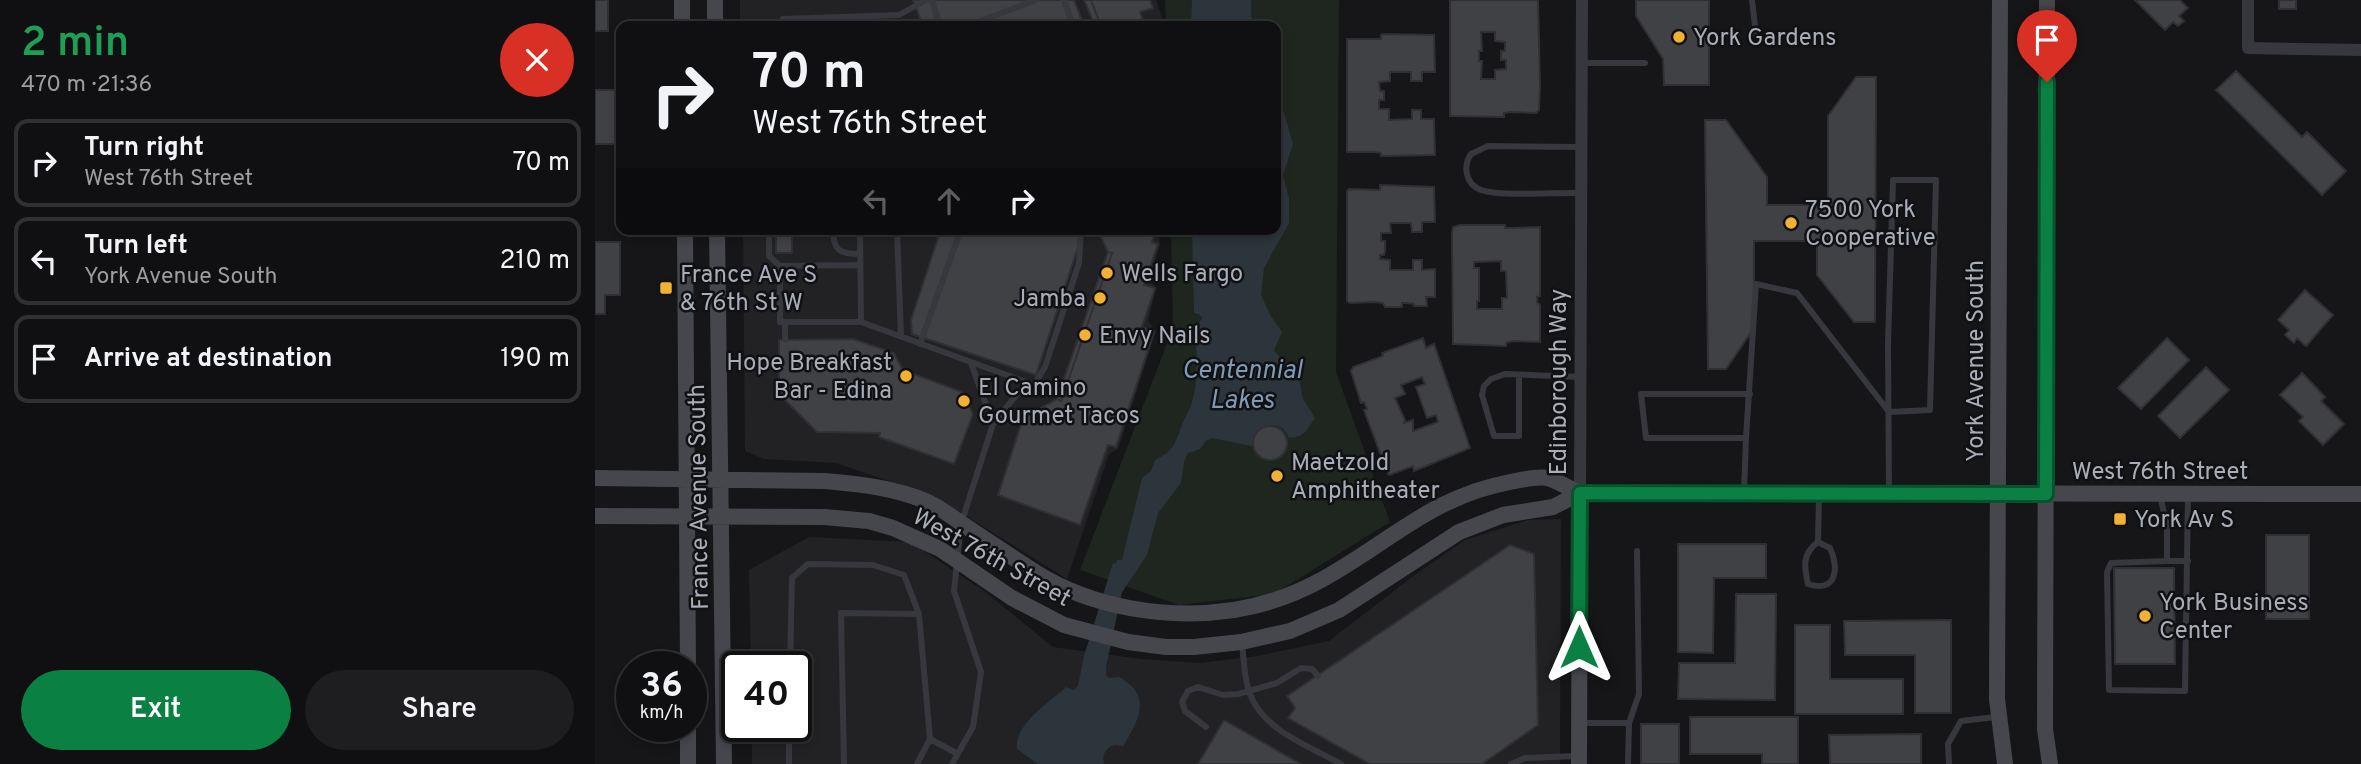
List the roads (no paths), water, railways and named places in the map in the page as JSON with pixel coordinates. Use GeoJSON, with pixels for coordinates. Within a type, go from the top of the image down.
{"type":"FeatureCollection","features":[{"type":"Feature","properties":{"kind":"street"},"geometry":{"type":"LineString","coordinates":[[682,0],[683,21]]}},
{"type":"Feature","properties":{"kind":"street"},"geometry":{"type":"LineString","coordinates":[[715,0],[715,21]]}},
{"type":"Feature","properties":{"kind":"street","name":"Edinborough Way"},"geometry":{"type":"LineString","coordinates":[[1579,760],[1582,0]]}},
{"type":"Feature","properties":{"kind":"street","name":"York Avenue South"},"geometry":{"type":"LineString","coordinates":[[2000,0],[1997,699],[2005,764]]}},
{"type":"Feature","properties":{"kind":"street"},"geometry":{"type":"LineString","coordinates":[[2047,0],[2045,729],[2050,764]]}},
{"type":"Feature","properties":{"kind":"street"},"geometry":{"type":"LineString","coordinates":[[2248,0],[2248,48],[2361,50]]}},
{"type":"Feature","properties":{"kind":"street","name":"France Avenue South"},"geometry":{"type":"LineString","coordinates":[[685,235],[688,651]]}},
{"type":"Feature","properties":{"kind":"street","name":"France Avenue South"},"geometry":{"type":"LineString","coordinates":[[717,235],[724,764]]}},
{"type":"Feature","properties":{"kind":"street","name":"West 76th Street"},"geometry":{"type":"LineString","coordinates":[[595,478],[825,481],[875,487],[915,496],[931,503],[1037,573],[1092,598],[1155,612],[1206,613],[1249,607],[1297,592],[1334,573],[1418,517],[1449,500],[1480,488],[1518,480],[1546,478],[1580,493],[2361,494]]}},
{"type":"Feature","properties":{"kind":"street","name":"West 76th Street"},"geometry":{"type":"LineString","coordinates":[[595,516],[824,517],[869,521],[918,538],[958,561],[1012,598],[1054,620],[1086,632],[1166,647],[1220,646],[1290,631],[1339,610],[1447,539],[1473,526],[1503,515],[1553,508],[1580,493]]}},
{"type":"Feature","properties":{"kind":"street"},"geometry":{"type":"LineString","coordinates":[[688,742],[688,764]]}},
{"type":"Feature","properties":{"kind":"lane"},"geometry":{"type":"LineString","coordinates":[[783,19],[899,15],[926,0]]}},
{"type":"Feature","properties":{"kind":"lane"},"geometry":{"type":"LineString","coordinates":[[932,0],[938,21]]}},
{"type":"Feature","properties":{"kind":"lane"},"geometry":{"type":"LineString","coordinates":[[980,21],[1036,0]]}},
{"type":"Feature","properties":{"kind":"lane"},"geometry":{"type":"LineString","coordinates":[[1063,0],[1071,21]]}},
{"type":"Feature","properties":{"kind":"lane"},"geometry":{"type":"LineString","coordinates":[[1752,0],[1756,35]]}},
{"type":"Feature","properties":{"kind":"lane"},"geometry":{"type":"LineString","coordinates":[[1582,63],[1645,63]]}},
{"type":"Feature","properties":{"kind":"lane"},"geometry":{"type":"LineString","coordinates":[[1580,193],[1480,190],[1469,180],[1465,167],[1471,154],[1483,147],[1581,147]]}},
{"type":"Feature","properties":{"kind":"lane"},"geometry":{"type":"LineString","coordinates":[[1889,412],[1930,411],[1936,180],[1893,180],[1888,344],[1889,494]]}},
{"type":"Feature","properties":{"kind":"lane"},"geometry":{"type":"LineString","coordinates":[[769,235],[769,256],[780,266],[860,265]]}},
{"type":"Feature","properties":{"kind":"lane"},"geometry":{"type":"LineString","coordinates":[[833,235],[838,250],[846,254],[860,254]]}},
{"type":"Feature","properties":{"kind":"lane"},"geometry":{"type":"LineString","coordinates":[[860,235],[861,322]]}},
{"type":"Feature","properties":{"kind":"lane"},"geometry":{"type":"LineString","coordinates":[[897,235],[901,336]]}},
{"type":"Feature","properties":{"kind":"lane"},"geometry":{"type":"LineString","coordinates":[[920,344],[959,235]]}},
{"type":"Feature","properties":{"kind":"lane"},"geometry":{"type":"LineString","coordinates":[[952,764],[973,727],[981,672],[954,591],[961,524],[993,424],[1018,393],[1034,386],[1045,367],[1079,262],[1081,235]]}},
{"type":"Feature","properties":{"kind":"lane"},"geometry":{"type":"LineString","coordinates":[[780,266],[780,322],[861,322],[1034,386]]}},
{"type":"Feature","properties":{"kind":"lane"},"geometry":{"type":"LineString","coordinates":[[1744,494],[1756,284],[1797,293],[1889,412]]}},
{"type":"Feature","properties":{"kind":"lane"},"geometry":{"type":"LineString","coordinates":[[785,322],[785,340]]}},
{"type":"Feature","properties":{"kind":"lane"},"geometry":{"type":"LineString","coordinates":[[971,363],[993,424]]}},
{"type":"Feature","properties":{"kind":"lane"},"geometry":{"type":"LineString","coordinates":[[1519,376],[1519,436],[1494,436],[1482,391],[1497,375],[1580,377]]}},
{"type":"Feature","properties":{"kind":"lane"},"geometry":{"type":"LineString","coordinates":[[1746,438],[1646,438],[1640,394],[1750,394]]}},
{"type":"Feature","properties":{"kind":"lane"},"geometry":{"type":"LineString","coordinates":[[1818,542],[1819,494]]}},
{"type":"Feature","properties":{"kind":"lane"},"geometry":{"type":"LineString","coordinates":[[2159,494],[2167,525],[2167,561]]}},
{"type":"Feature","properties":{"kind":"lane"},"geometry":{"type":"LineString","coordinates":[[2188,494],[2188,561],[2185,691],[2109,690],[2107,572],[2111,563],[2188,561]]}},
{"type":"Feature","properties":{"kind":"lane"},"geometry":{"type":"LineString","coordinates":[[1818,542],[1830,548],[1834,556],[1835,570],[1832,581],[1826,586],[1808,584],[1806,557],[1809,549],[1818,542]]}},
{"type":"Feature","properties":{"kind":"lane"},"geometry":{"type":"LineString","coordinates":[[1628,764],[1629,723],[1640,694],[1637,551]]}},
{"type":"Feature","properties":{"kind":"lane"},"geometry":{"type":"LineString","coordinates":[[790,651],[792,578],[808,564],[873,565],[904,575],[919,614],[930,739],[916,764]]}},
{"type":"Feature","properties":{"kind":"lane"},"geometry":{"type":"LineString","coordinates":[[844,764],[841,613],[919,614]]}},
{"type":"Feature","properties":{"kind":"lane"},"geometry":{"type":"LineString","coordinates":[[1241,642],[1249,692],[1257,709],[1269,723],[1341,764]]}},
{"type":"Feature","properties":{"kind":"lane"},"geometry":{"type":"LineString","coordinates":[[1206,727],[1185,712],[1182,702],[1188,691],[1198,687],[1223,695],[1249,692],[1277,683],[1301,668],[1312,669],[1318,676]]}},
{"type":"Feature","properties":{"kind":"lane"},"geometry":{"type":"LineString","coordinates":[[1949,764],[1948,744],[1961,721],[1999,717]]}},
{"type":"Feature","properties":{"kind":"lane"},"geometry":{"type":"LineString","coordinates":[[1579,723],[1629,723]]}},
{"type":"Feature","properties":{"kind":"lane"},"geometry":{"type":"LineString","coordinates":[[930,739],[958,754]]}},
{"type":"Feature","properties":{"kind":"lane"},"geometry":{"type":"LineString","coordinates":[[789,742],[789,764]]}},
{"type":"Feature","properties":{"kind":"lane"},"geometry":{"type":"LineString","coordinates":[[1511,764],[1525,758],[1579,760]]}},
{"type":"Feature","properties":{"kind":"water"},"geometry":{"type":"Polygon","coordinates":[[[1192,0],[1251,0],[1254,21],[1191,21],[1192,0]]]}},
{"type":"Feature","properties":{"kind":"water","name":"Centennial Lakes"},"geometry":{"type":"Polygon","coordinates":[[[1281,104],[1293,144],[1283,175],[1289,199],[1289,223],[1264,268],[1261,295],[1282,332],[1274,350],[1298,373],[1303,399],[1315,418],[1299,436],[1289,438],[1285,431],[1274,425],[1257,432],[1252,446],[1212,438],[1200,449],[1188,453],[1181,483],[1158,513],[1147,555],[1122,592],[1106,667],[1106,675],[1109,678],[1119,677],[1136,692],[1140,709],[1134,727],[1123,746],[1114,745],[1106,750],[1104,764],[1038,764],[1017,749],[1021,731],[1034,715],[1066,687],[1074,690],[1078,686],[1084,656],[1113,563],[1122,560],[1142,478],[1151,471],[1155,460],[1173,446],[1191,405],[1196,375],[1195,324],[1202,318],[1194,313],[1192,235],[1281,235],[1281,104]]]}},
{"type":"Feature","properties":{"kind":"place","name":"York Gardens"},"geometry":{"type":"Point","coordinates":[1679,37]}},
{"type":"Feature","properties":{"kind":"place","name":"7500 York Cooperative"},"geometry":{"type":"Point","coordinates":[1791,223]}},
{"type":"Feature","properties":{"kind":"place","name":"Wells Fargo"},"geometry":{"type":"Point","coordinates":[1107,273]}},
{"type":"Feature","properties":{"kind":"place","name":"France Ave S & 76th St W"},"geometry":{"type":"Point","coordinates":[666,288]}},
{"type":"Feature","properties":{"kind":"place","name":"Jamba"},"geometry":{"type":"Point","coordinates":[1100,298]}},
{"type":"Feature","properties":{"kind":"place","name":"Envy Nails"},"geometry":{"type":"Point","coordinates":[1085,335]}},
{"type":"Feature","properties":{"kind":"place","name":"Hope Breakfast Bar - Edina"},"geometry":{"type":"Point","coordinates":[906,376]}},
{"type":"Feature","properties":{"kind":"place","name":"El Camino Gourmet Tacos"},"geometry":{"type":"Point","coordinates":[964,401]}},
{"type":"Feature","properties":{"kind":"place","name":"Maetzold Amphitheater"},"geometry":{"type":"Point","coordinates":[1277,476]}},
{"type":"Feature","properties":{"kind":"place","name":"York Av S"},"geometry":{"type":"Point","coordinates":[2120,519]}},
{"type":"Feature","properties":{"kind":"place","name":"York Business Center"},"geometry":{"type":"Point","coordinates":[2145,616]}}]}
